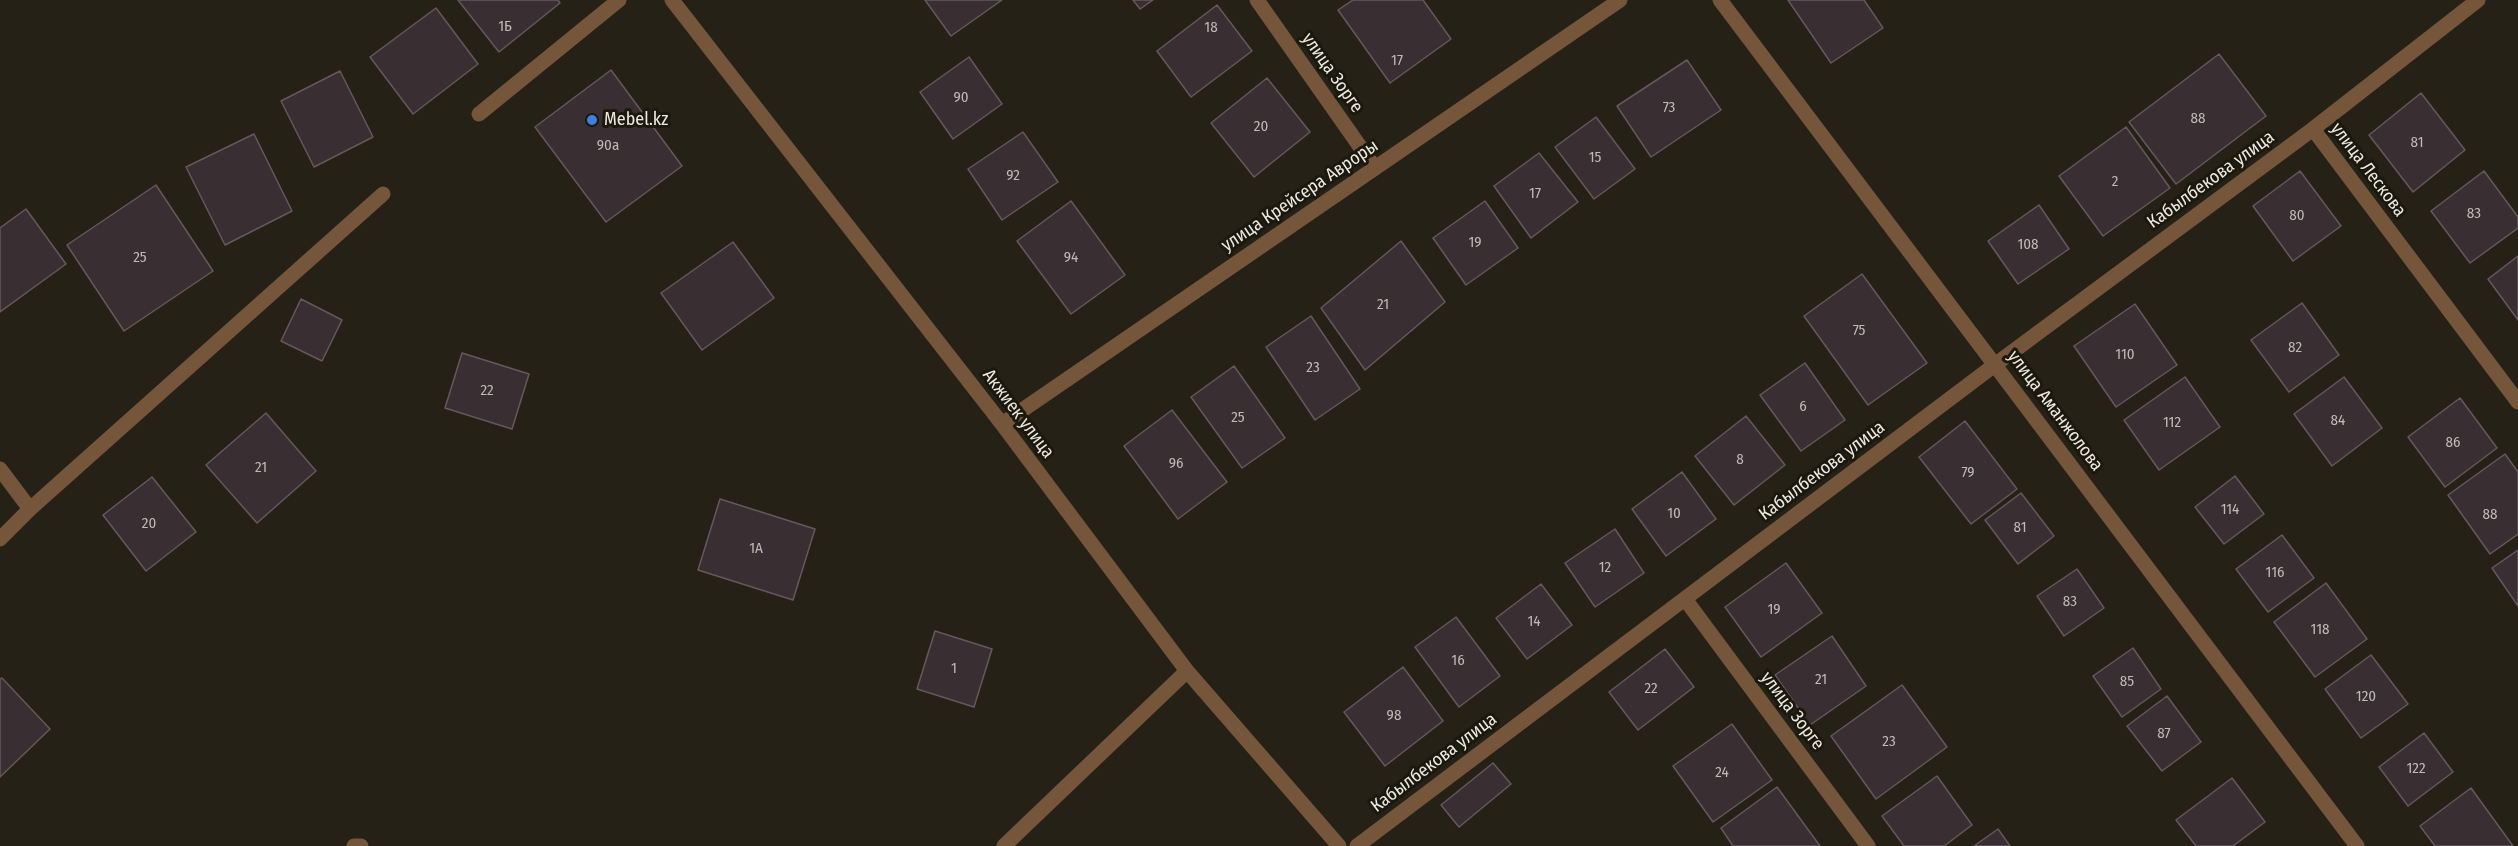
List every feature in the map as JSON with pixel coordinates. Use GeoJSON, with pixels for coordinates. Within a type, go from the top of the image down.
{"type":"FeatureCollection","features":[{"type":"Feature","properties":{"kind":"street"},"geometry":{"type":"LineString","coordinates":[[479,114],[619,0]]}},
{"type":"Feature","properties":{"kind":"street","name":"Акжиек улица"},"geometry":{"type":"LineString","coordinates":[[672,0],[1002,424],[1187,671],[1339,846]]}},
{"type":"Feature","properties":{"kind":"street","name":"улица Зорге"},"geometry":{"type":"LineString","coordinates":[[1257,0],[1375,168]]}},
{"type":"Feature","properties":{"kind":"street","name":"улица Крейсера Авроры"},"geometry":{"type":"LineString","coordinates":[[1002,424],[1620,0]]}},
{"type":"Feature","properties":{"kind":"street","name":"улица Аманжолова"},"geometry":{"type":"LineString","coordinates":[[1720,0],[2357,846]]}},
{"type":"Feature","properties":{"kind":"street","name":"улица Лескова"},"geometry":{"type":"LineString","coordinates":[[2478,0],[2313,129],[2518,402]]}},
{"type":"Feature","properties":{"kind":"street","name":"Кабылбекова улица"},"geometry":{"type":"LineString","coordinates":[[1357,846],[1996,364],[2313,129]]}},
{"type":"Feature","properties":{"kind":"street"},"geometry":{"type":"LineString","coordinates":[[0,539],[30,509],[383,194]]}},
{"type":"Feature","properties":{"kind":"street"},"geometry":{"type":"LineString","coordinates":[[0,469],[30,509]]}},
{"type":"Feature","properties":{"kind":"street","name":"улица Зорге"},"geometry":{"type":"LineString","coordinates":[[1685,599],[1868,846]]}},
{"type":"Feature","properties":{"kind":"street"},"geometry":{"type":"LineString","coordinates":[[1004,846],[1187,671]]}},
{"type":"Feature","properties":{"kind":"street"},"geometry":{"type":"LineString","coordinates":[[354,846],[361,846]]}},
{"type":"Feature","properties":{"kind":"building"},"geometry":{"type":"Polygon","coordinates":[[[458,0],[558,0],[560,3],[499,52],[458,0]]]}},
{"type":"Feature","properties":{"kind":"building"},"geometry":{"type":"Polygon","coordinates":[[[925,0],[1002,0],[951,36],[925,0]]]}},
{"type":"Feature","properties":{"kind":"building"},"geometry":{"type":"Polygon","coordinates":[[[1133,0],[1153,0],[1140,9],[1133,0]]]}},
{"type":"Feature","properties":{"kind":"building"},"geometry":{"type":"Polygon","coordinates":[[[1353,0],[1423,0],[1451,39],[1390,83],[1338,10],[1353,0]]]}},
{"type":"Feature","properties":{"kind":"building"},"geometry":{"type":"Polygon","coordinates":[[[1788,0],[1864,0],[1883,28],[1831,63],[1788,0]]]}},
{"type":"Feature","properties":{"kind":"building"},"geometry":{"type":"Polygon","coordinates":[[[1217,5],[1252,51],[1191,97],[1157,51],[1217,5]]]}},
{"type":"Feature","properties":{"kind":"building"},"geometry":{"type":"Polygon","coordinates":[[[436,8],[478,64],[413,114],[370,57],[436,8]]]}},
{"type":"Feature","properties":{"kind":"building"},"geometry":{"type":"Polygon","coordinates":[[[2219,54],[2266,116],[2176,184],[2129,122],[2219,54]]]}},
{"type":"Feature","properties":{"kind":"building"},"geometry":{"type":"Polygon","coordinates":[[[969,57],[1002,104],[953,139],[920,92],[969,57]]]}},
{"type":"Feature","properties":{"kind":"building"},"geometry":{"type":"Polygon","coordinates":[[[1687,60],[1721,110],[1651,157],[1617,106],[1687,60]]]}},
{"type":"Feature","properties":{"kind":"building"},"geometry":{"type":"Polygon","coordinates":[[[611,70],[682,166],[606,222],[535,127],[611,70]]]}},
{"type":"Feature","properties":{"kind":"building"},"geometry":{"type":"Polygon","coordinates":[[[340,71],[373,137],[314,167],[281,101],[340,71]]]}},
{"type":"Feature","properties":{"kind":"building"},"geometry":{"type":"Polygon","coordinates":[[[1267,78],[1310,132],[1254,177],[1211,123],[1267,78]]]}},
{"type":"Feature","properties":{"kind":"building"},"geometry":{"type":"Polygon","coordinates":[[[2421,93],[2465,150],[2413,192],[2369,135],[2421,93]]]}},
{"type":"Feature","properties":{"kind":"building"},"geometry":{"type":"Polygon","coordinates":[[[1596,117],[1635,169],[1594,199],[1555,147],[1596,117]]]}},
{"type":"Feature","properties":{"kind":"building"},"geometry":{"type":"Polygon","coordinates":[[[2126,127],[2170,188],[2103,236],[2059,176],[2126,127]]]}},
{"type":"Feature","properties":{"kind":"building"},"geometry":{"type":"Polygon","coordinates":[[[1023,132],[1058,182],[1002,220],[968,169],[1023,132]]]}},
{"type":"Feature","properties":{"kind":"building"},"geometry":{"type":"Polygon","coordinates":[[[254,134],[292,211],[225,245],[186,167],[254,134]]]}},
{"type":"Feature","properties":{"kind":"building"},"geometry":{"type":"Polygon","coordinates":[[[1539,153],[1578,202],[1531,238],[1494,186],[1539,153]]]}},
{"type":"Feature","properties":{"kind":"building"},"geometry":{"type":"Polygon","coordinates":[[[2300,171],[2341,226],[2293,261],[2253,206],[2300,171]]]}},
{"type":"Feature","properties":{"kind":"building"},"geometry":{"type":"Polygon","coordinates":[[[2484,171],[2518,217],[2518,228],[2470,263],[2431,211],[2484,171]]]}},
{"type":"Feature","properties":{"kind":"building"},"geometry":{"type":"Polygon","coordinates":[[[156,185],[213,271],[124,331],[67,245],[156,185]]]}},
{"type":"Feature","properties":{"kind":"building"},"geometry":{"type":"Polygon","coordinates":[[[1071,201],[1125,275],[1071,314],[1017,241],[1071,201]]]}},
{"type":"Feature","properties":{"kind":"building"},"geometry":{"type":"Polygon","coordinates":[[[1485,201],[1518,248],[1466,285],[1433,238],[1485,201]]]}},
{"type":"Feature","properties":{"kind":"building"},"geometry":{"type":"Polygon","coordinates":[[[2039,205],[2069,249],[2018,284],[1988,241],[2039,205]]]}},
{"type":"Feature","properties":{"kind":"building"},"geometry":{"type":"Polygon","coordinates":[[[26,209],[66,264],[0,312],[0,228],[26,209]]]}},
{"type":"Feature","properties":{"kind":"building"},"geometry":{"type":"Polygon","coordinates":[[[1401,241],[1445,302],[1365,370],[1321,308],[1401,241]]]}},
{"type":"Feature","properties":{"kind":"building"},"geometry":{"type":"Polygon","coordinates":[[[733,242],[774,298],[702,350],[661,293],[733,242]]]}},
{"type":"Feature","properties":{"kind":"building"},"geometry":{"type":"Polygon","coordinates":[[[2518,256],[2518,320],[2488,279],[2518,256]]]}},
{"type":"Feature","properties":{"kind":"building"},"geometry":{"type":"Polygon","coordinates":[[[1862,274],[1927,363],[1868,405],[1804,316],[1862,274]]]}},
{"type":"Feature","properties":{"kind":"building"},"geometry":{"type":"Polygon","coordinates":[[[301,299],[342,320],[322,361],[281,341],[301,299]]]}},
{"type":"Feature","properties":{"kind":"building"},"geometry":{"type":"Polygon","coordinates":[[[2302,303],[2339,355],[2289,392],[2251,340],[2302,303]]]}},
{"type":"Feature","properties":{"kind":"building"},"geometry":{"type":"Polygon","coordinates":[[[2135,304],[2177,365],[2116,407],[2074,346],[2135,304]]]}},
{"type":"Feature","properties":{"kind":"building"},"geometry":{"type":"Polygon","coordinates":[[[1311,316],[1360,389],[1315,420],[1266,347],[1311,316]]]}},
{"type":"Feature","properties":{"kind":"building"},"geometry":{"type":"Polygon","coordinates":[[[462,353],[529,374],[512,429],[445,408],[462,353]]]}},
{"type":"Feature","properties":{"kind":"building"},"geometry":{"type":"Polygon","coordinates":[[[1805,363],[1845,420],[1801,451],[1760,395],[1805,363]]]}},
{"type":"Feature","properties":{"kind":"building"},"geometry":{"type":"Polygon","coordinates":[[[1234,366],[1285,438],[1242,468],[1191,397],[1234,366]]]}},
{"type":"Feature","properties":{"kind":"building"},"geometry":{"type":"Polygon","coordinates":[[[2185,377],[2220,427],[2159,470],[2124,420],[2185,377]]]}},
{"type":"Feature","properties":{"kind":"building"},"geometry":{"type":"Polygon","coordinates":[[[2344,377],[2382,428],[2332,466],[2294,414],[2344,377]]]}},
{"type":"Feature","properties":{"kind":"building"},"geometry":{"type":"Polygon","coordinates":[[[2460,398],[2497,448],[2445,487],[2408,437],[2460,398]]]}},
{"type":"Feature","properties":{"kind":"building"},"geometry":{"type":"Polygon","coordinates":[[[1172,410],[1227,482],[1178,519],[1124,446],[1172,410]]]}},
{"type":"Feature","properties":{"kind":"building"},"geometry":{"type":"Polygon","coordinates":[[[266,413],[316,471],[257,523],[206,465],[266,413]]]}},
{"type":"Feature","properties":{"kind":"building"},"geometry":{"type":"Polygon","coordinates":[[[1746,416],[1785,465],[1734,505],[1695,456],[1746,416]]]}},
{"type":"Feature","properties":{"kind":"building"},"geometry":{"type":"Polygon","coordinates":[[[1965,421],[2017,489],[1971,524],[1919,457],[1965,421]]]}},
{"type":"Feature","properties":{"kind":"building"},"geometry":{"type":"Polygon","coordinates":[[[2505,454],[2518,472],[2518,534],[2490,554],[2448,495],[2505,454]]]}},
{"type":"Feature","properties":{"kind":"building"},"geometry":{"type":"Polygon","coordinates":[[[1682,472],[1716,519],[1666,556],[1632,509],[1682,472]]]}},
{"type":"Feature","properties":{"kind":"building"},"geometry":{"type":"Polygon","coordinates":[[[2235,476],[2264,514],[2224,544],[2195,507],[2235,476]]]}},
{"type":"Feature","properties":{"kind":"building"},"geometry":{"type":"Polygon","coordinates":[[[152,477],[196,532],[146,571],[103,515],[152,477]]]}},
{"type":"Feature","properties":{"kind":"building"},"geometry":{"type":"Polygon","coordinates":[[[2021,493],[2054,536],[2018,564],[1985,520],[2021,493]]]}},
{"type":"Feature","properties":{"kind":"building"},"geometry":{"type":"Polygon","coordinates":[[[720,499],[815,529],[793,600],[698,570],[720,499]]]}},
{"type":"Feature","properties":{"kind":"building"},"geometry":{"type":"Polygon","coordinates":[[[1615,529],[1644,573],[1595,607],[1565,563],[1615,529]]]}},
{"type":"Feature","properties":{"kind":"building"},"geometry":{"type":"Polygon","coordinates":[[[2282,535],[2314,578],[2268,612],[2236,569],[2282,535]]]}},
{"type":"Feature","properties":{"kind":"building"},"geometry":{"type":"Polygon","coordinates":[[[2518,550],[2518,606],[2492,568],[2518,550]]]}},
{"type":"Feature","properties":{"kind":"building"},"geometry":{"type":"Polygon","coordinates":[[[1786,563],[1822,613],[1761,657],[1725,607],[1786,563]]]}},
{"type":"Feature","properties":{"kind":"building"},"geometry":{"type":"Polygon","coordinates":[[[2077,569],[2104,608],[2064,636],[2037,596],[2077,569]]]}},
{"type":"Feature","properties":{"kind":"building"},"geometry":{"type":"Polygon","coordinates":[[[2326,583],[2367,639],[2315,677],[2274,622],[2326,583]]]}},
{"type":"Feature","properties":{"kind":"building"},"geometry":{"type":"Polygon","coordinates":[[[1541,584],[1572,625],[1527,659],[1496,618],[1541,584]]]}},
{"type":"Feature","properties":{"kind":"building"},"geometry":{"type":"Polygon","coordinates":[[[1456,617],[1500,676],[1459,707],[1415,647],[1456,617]]]}},
{"type":"Feature","properties":{"kind":"building"},"geometry":{"type":"Polygon","coordinates":[[[935,631],[992,649],[974,707],[917,689],[935,631]]]}},
{"type":"Feature","properties":{"kind":"building"},"geometry":{"type":"Polygon","coordinates":[[[1832,636],[1866,686],[1810,725],[1775,675],[1832,636]]]}},
{"type":"Feature","properties":{"kind":"building"},"geometry":{"type":"Polygon","coordinates":[[[2133,648],[2161,689],[2122,717],[2093,676],[2133,648]]]}},
{"type":"Feature","properties":{"kind":"building"},"geometry":{"type":"Polygon","coordinates":[[[1665,649],[1694,687],[1638,730],[1609,692],[1665,649]]]}},
{"type":"Feature","properties":{"kind":"building"},"geometry":{"type":"Polygon","coordinates":[[[2371,655],[2408,704],[2361,738],[2325,689],[2371,655]]]}},
{"type":"Feature","properties":{"kind":"building"},"geometry":{"type":"Polygon","coordinates":[[[1403,667],[1443,721],[1385,766],[1344,712],[1403,667]]]}},
{"type":"Feature","properties":{"kind":"building"},"geometry":{"type":"Polygon","coordinates":[[[2,678],[50,729],[0,777],[0,679],[2,678]]]}},
{"type":"Feature","properties":{"kind":"building"},"geometry":{"type":"Polygon","coordinates":[[[1902,685],[1947,747],[1876,799],[1831,736],[1902,685]]]}},
{"type":"Feature","properties":{"kind":"building"},"geometry":{"type":"Polygon","coordinates":[[[2167,696],[2201,742],[2162,771],[2127,726],[2167,696]]]}},
{"type":"Feature","properties":{"kind":"building"},"geometry":{"type":"Polygon","coordinates":[[[1732,724],[1772,780],[1713,822],[1673,766],[1732,724]]]}},
{"type":"Feature","properties":{"kind":"building"},"geometry":{"type":"Polygon","coordinates":[[[2424,733],[2453,772],[2408,806],[2379,767],[2424,733]]]}},
{"type":"Feature","properties":{"kind":"building"},"geometry":{"type":"Polygon","coordinates":[[[1493,763],[1511,784],[1459,827],[1441,805],[1493,763]]]}},
{"type":"Feature","properties":{"kind":"building"},"geometry":{"type":"Polygon","coordinates":[[[1937,776],[1972,825],[1944,846],[1904,846],[1882,816],[1937,776]]]}},
{"type":"Feature","properties":{"kind":"building"},"geometry":{"type":"Polygon","coordinates":[[[2232,778],[2265,822],[2233,846],[2196,846],[2176,820],[2232,778]]]}},
{"type":"Feature","properties":{"kind":"building"},"geometry":{"type":"Polygon","coordinates":[[[1777,787],[1820,846],[1733,846],[1721,828],[1777,787]]]}},
{"type":"Feature","properties":{"kind":"building"},"geometry":{"type":"Polygon","coordinates":[[[2471,788],[2513,846],[2435,846],[2420,826],[2471,788]]]}},
{"type":"Feature","properties":{"kind":"building"},"geometry":{"type":"Polygon","coordinates":[[[1998,829],[2010,846],[1974,846],[1998,829]]]}},
{"type":"Feature","properties":{"kind":"place","name":"Mebel.kz"},"geometry":{"type":"Point","coordinates":[592,120]}}]}
